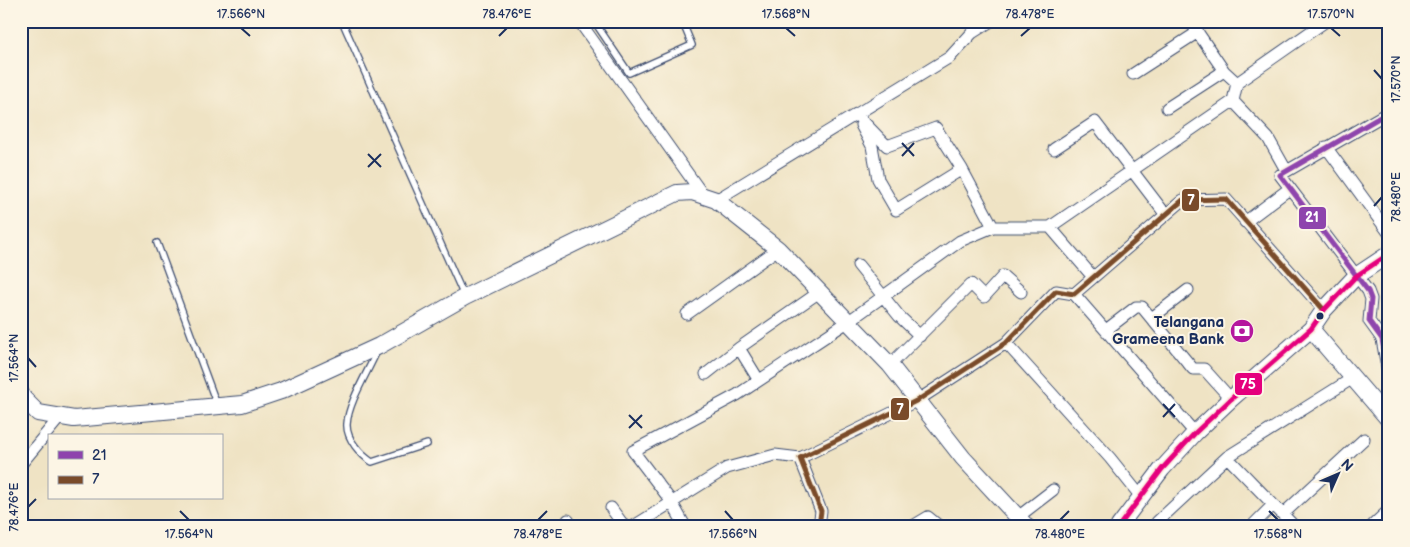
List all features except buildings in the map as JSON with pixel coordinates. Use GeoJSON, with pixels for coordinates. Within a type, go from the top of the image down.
{"type":"FeatureCollection","features":[{"type":"Feature","properties":{"kind":"main road"},"geometry":{"type":"LineString","coordinates":[[21,394],[24,400],[38,412],[74,419],[242,404],[280,392],[379,346],[465,298],[677,193],[692,192],[710,197],[778,249],[818,294],[849,321],[890,365],[964,458],[1022,521]]}},
{"type":"Feature","properties":{"kind":"main road"},"geometry":{"type":"LineString","coordinates":[[1119,526],[1162,469],[1195,433],[1311,329],[1324,310],[1356,276],[1389,254]]}},
{"type":"Feature","properties":{"kind":"main road"},"geometry":{"type":"LineString","coordinates":[[1311,329],[1389,420]]}},
{"type":"Feature","properties":{"kind":"street"},"geometry":{"type":"LineString","coordinates":[[579,21],[610,56],[710,197],[856,114],[950,57],[972,32],[991,21]]}},
{"type":"Feature","properties":{"kind":"street"},"geometry":{"type":"LineString","coordinates":[[1190,21],[1224,71],[1237,83]]}},
{"type":"Feature","properties":{"kind":"street"},"geometry":{"type":"LineString","coordinates":[[685,526],[671,502],[633,451],[737,395],[758,379],[884,297],[960,240],[994,227],[1050,227],[1233,100],[1237,83],[1326,21]]}},
{"type":"Feature","properties":{"kind":"street"},"geometry":{"type":"LineString","coordinates":[[1133,74],[1198,32]]}},
{"type":"Feature","properties":{"kind":"street"},"geometry":{"type":"LineString","coordinates":[[1167,108],[1224,71]]}},
{"type":"Feature","properties":{"kind":"street"},"geometry":{"type":"LineString","coordinates":[[1233,100],[1268,138],[1286,170]]}},
{"type":"Feature","properties":{"kind":"street"},"geometry":{"type":"LineString","coordinates":[[1388,372],[1382,339],[1369,321],[1371,299],[1356,276],[1289,189],[1280,174],[1389,112]]}},
{"type":"Feature","properties":{"kind":"street"},"geometry":{"type":"LineString","coordinates":[[856,114],[887,146],[936,128],[962,169],[994,227]]}},
{"type":"Feature","properties":{"kind":"street"},"geometry":{"type":"LineString","coordinates":[[856,114],[872,146],[878,179],[896,210],[962,169]]}},
{"type":"Feature","properties":{"kind":"street"},"geometry":{"type":"LineString","coordinates":[[1054,149],[1095,122],[1166,215]]}},
{"type":"Feature","properties":{"kind":"street"},"geometry":{"type":"LineString","coordinates":[[1326,147],[1389,233]]}},
{"type":"Feature","properties":{"kind":"street"},"geometry":{"type":"LineString","coordinates":[[1245,222],[1289,189]]}},
{"type":"Feature","properties":{"kind":"street"},"geometry":{"type":"LineString","coordinates":[[1074,294],[1183,200],[1226,199],[1324,310]]}},
{"type":"Feature","properties":{"kind":"street"},"geometry":{"type":"LineString","coordinates":[[1050,227],[1093,277]]}},
{"type":"Feature","properties":{"kind":"street"},"geometry":{"type":"LineString","coordinates":[[687,314],[778,249]]}},
{"type":"Feature","properties":{"kind":"street"},"geometry":{"type":"LineString","coordinates":[[858,265],[908,327],[920,336]]}},
{"type":"Feature","properties":{"kind":"street"},"geometry":{"type":"LineString","coordinates":[[890,365],[971,284],[984,297],[1003,276],[1021,292]]}},
{"type":"Feature","properties":{"kind":"street"},"geometry":{"type":"LineString","coordinates":[[1152,317],[1188,290]]}},
{"type":"Feature","properties":{"kind":"street"},"geometry":{"type":"LineString","coordinates":[[634,526],[727,468],[774,456],[800,458],[918,400],[1006,343],[1056,292],[1074,294],[1195,433]]}},
{"type":"Feature","properties":{"kind":"street"},"geometry":{"type":"LineString","coordinates":[[706,374],[739,348],[818,294]]}},
{"type":"Feature","properties":{"kind":"street"},"geometry":{"type":"LineString","coordinates":[[1106,330],[1139,306],[1152,317],[1193,369],[1204,369],[1231,399]]}},
{"type":"Feature","properties":{"kind":"street"},"geometry":{"type":"LineString","coordinates":[[1006,343],[1110,458],[1142,498]]}},
{"type":"Feature","properties":{"kind":"street"},"geometry":{"type":"LineString","coordinates":[[739,348],[758,379]]}},
{"type":"Feature","properties":{"kind":"street"},"geometry":{"type":"LineString","coordinates":[[1157,522],[1227,457],[1353,378]]}},
{"type":"Feature","properties":{"kind":"street"},"geometry":{"type":"LineString","coordinates":[[21,464],[60,417]]}},
{"type":"Feature","properties":{"kind":"street"},"geometry":{"type":"LineString","coordinates":[[1283,514],[1364,440]]}},
{"type":"Feature","properties":{"kind":"street"},"geometry":{"type":"LineString","coordinates":[[1227,457],[1294,526]]}},
{"type":"Feature","properties":{"kind":"street"},"geometry":{"type":"LineString","coordinates":[[800,458],[821,511],[819,526]]}},
{"type":"Feature","properties":{"kind":"street"},"geometry":{"type":"LineString","coordinates":[[1022,521],[1054,490]]}},
{"type":"Feature","properties":{"kind":"street"},"geometry":{"type":"LineString","coordinates":[[1252,526],[1273,505]]}},
{"type":"Feature","properties":{"kind":"street"},"geometry":{"type":"LineString","coordinates":[[611,508],[624,526]]}},
{"type":"Feature","properties":{"kind":"street"},"geometry":{"type":"LineString","coordinates":[[1372,526],[1389,510]]}},
{"type":"Feature","properties":{"kind":"street"},"geometry":{"type":"LineString","coordinates":[[913,526],[928,517],[939,526]]}},
{"type":"Feature","properties":{"kind":"lane"},"geometry":{"type":"LineString","coordinates":[[342,21],[465,298]]}},
{"type":"Feature","properties":{"kind":"lane"},"geometry":{"type":"LineString","coordinates":[[594,21],[610,56],[629,73],[692,45],[682,21]]}},
{"type":"Feature","properties":{"kind":"lane"},"geometry":{"type":"LineString","coordinates":[[157,244],[217,405]]}},
{"type":"Feature","properties":{"kind":"lane"},"geometry":{"type":"LineString","coordinates":[[379,346],[353,402],[347,424],[350,438],[364,457],[372,462],[427,444]]}},
{"type":"Feature","properties":{"kind":"transit line","name":"21"},"geometry":{"type":"LineString","coordinates":[[1388,373],[1382,339],[1369,321],[1371,299],[1368,291],[1280,175],[1389,112]]}},
{"type":"Feature","properties":{"kind":"transit line","name":"7"},"geometry":{"type":"LineString","coordinates":[[819,526],[821,511],[800,458],[918,400],[1006,343],[1056,291],[1074,294],[1183,200],[1226,199],[1324,310]]}},
{"type":"Feature","properties":{"kind":"transit line","name":"75"},"geometry":{"type":"LineString","coordinates":[[1119,526],[1162,469],[1195,433],[1311,329],[1324,310],[1356,276],[1389,254]]}},
{"type":"Feature","properties":{"kind":"place","name":"Telangana Grameena Bank"},"geometry":{"type":"Point","coordinates":[1242,331]}}]}
